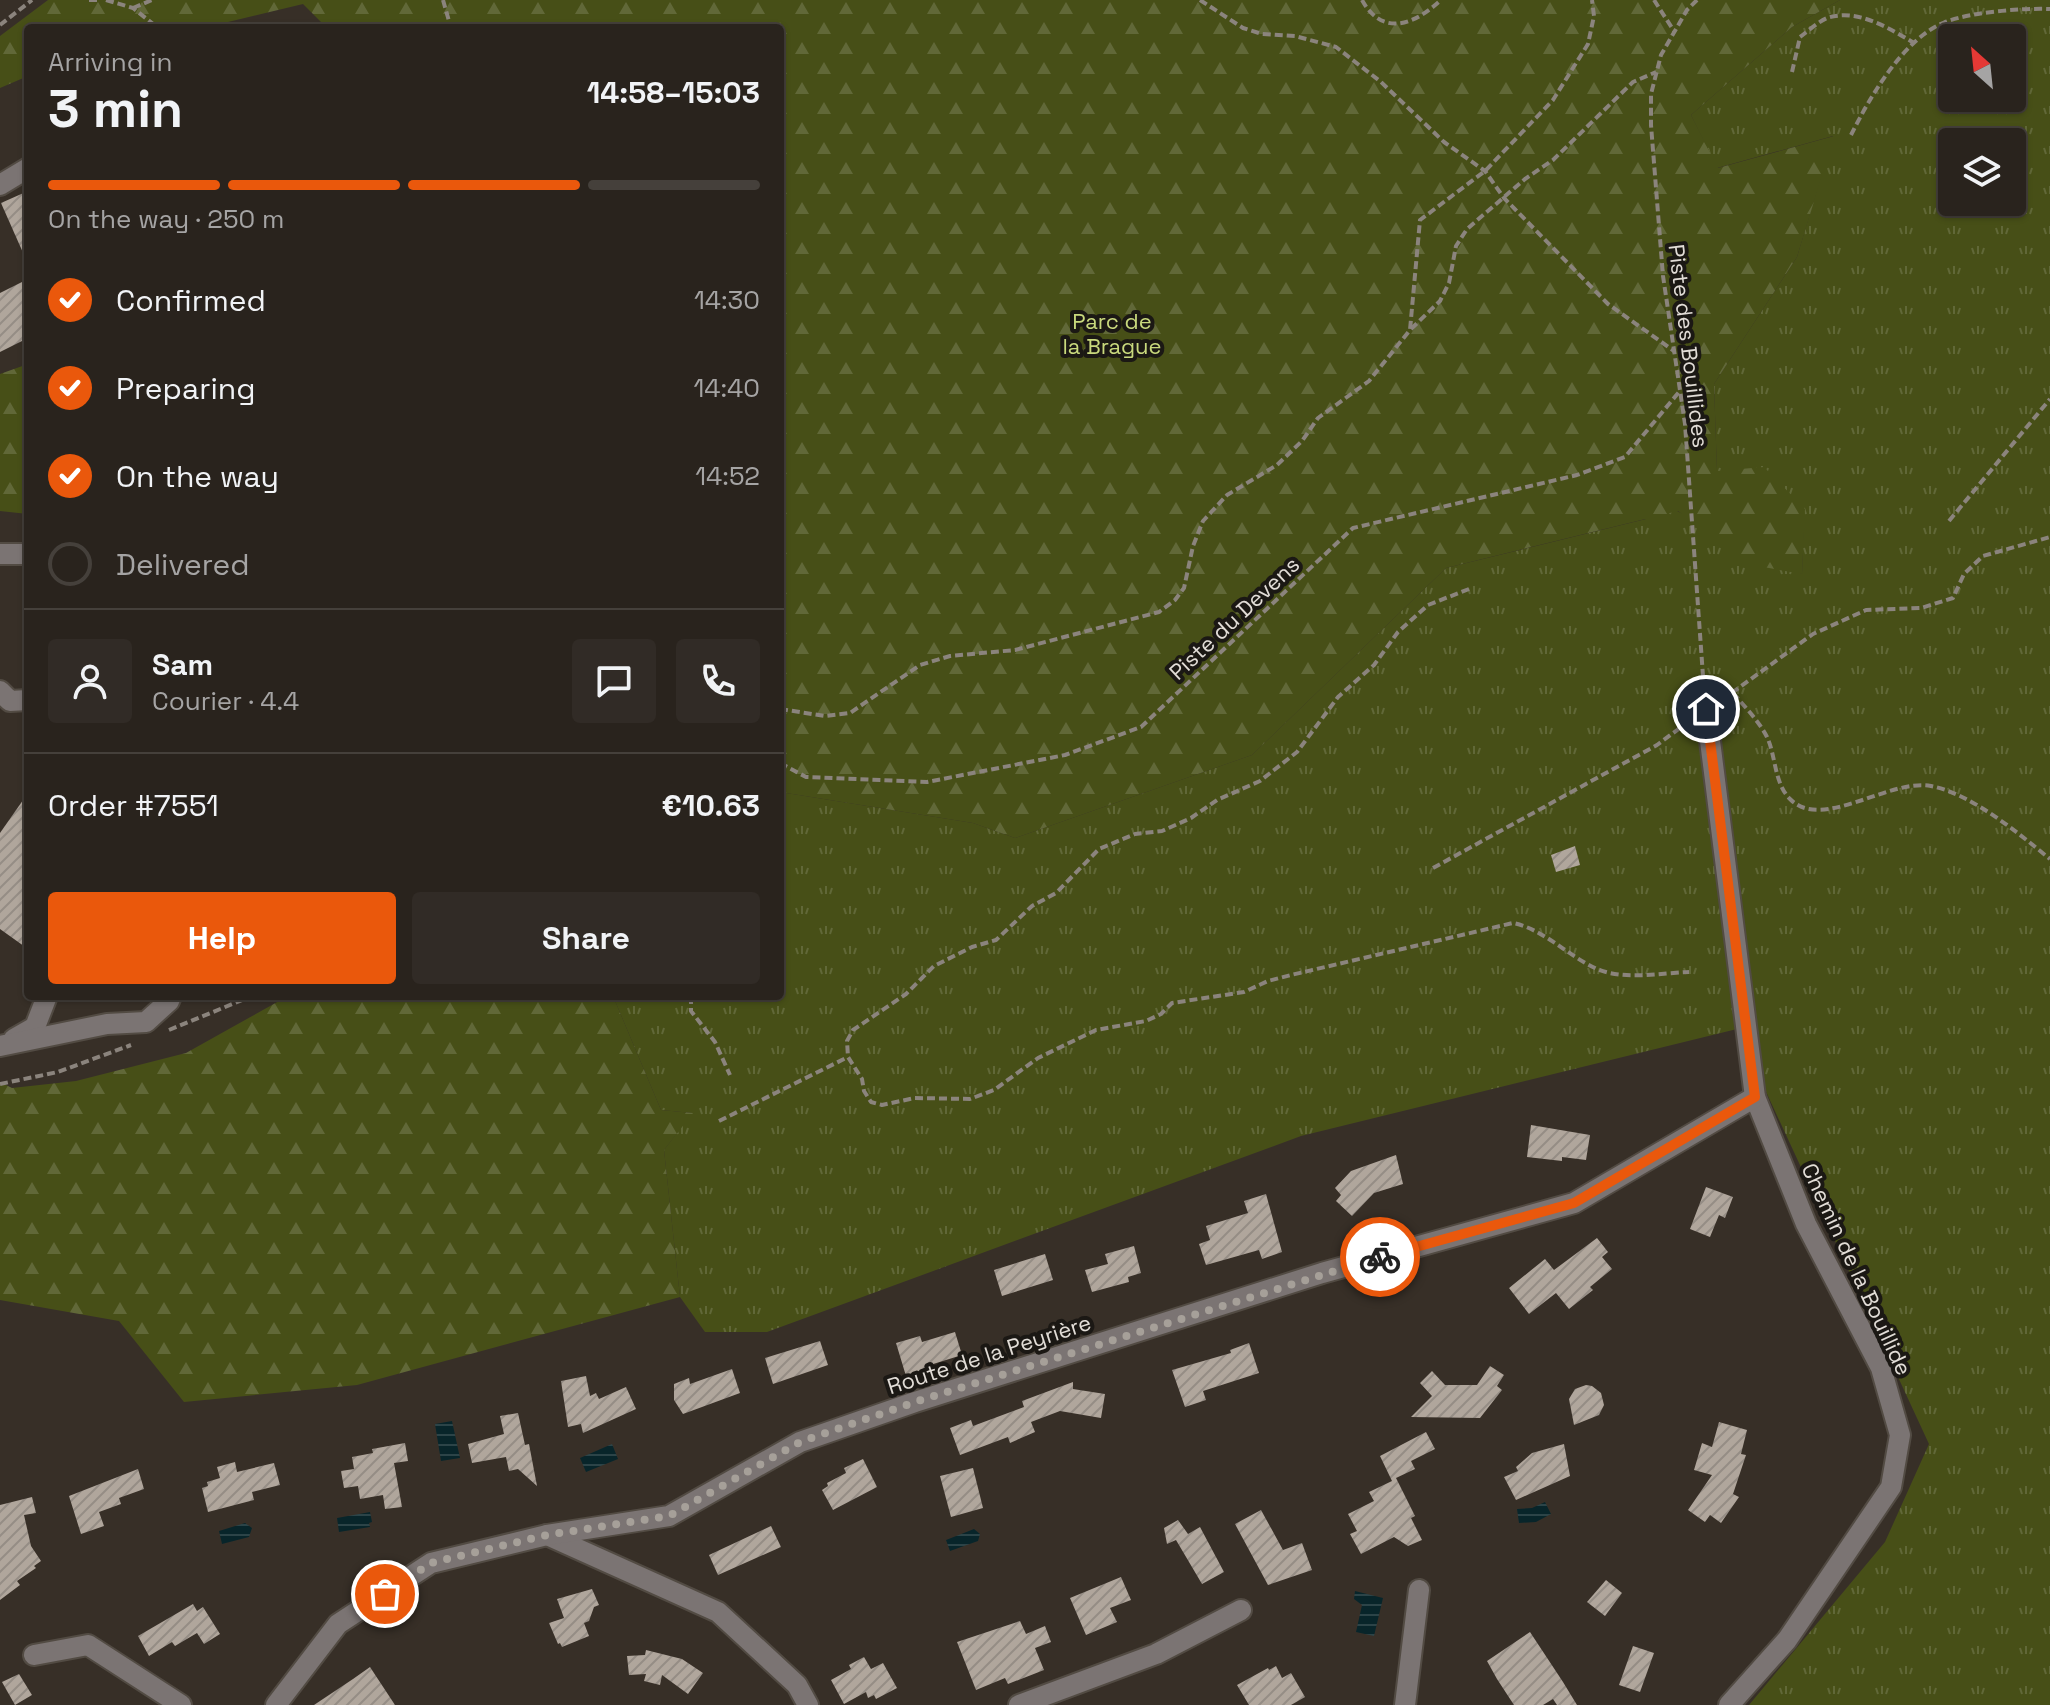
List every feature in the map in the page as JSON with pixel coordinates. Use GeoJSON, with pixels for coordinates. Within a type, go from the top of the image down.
{"type":"FeatureCollection","features":[{"type":"Feature","properties":{"kind":"street"},"geometry":{"type":"LineString","coordinates":[[0,185],[24,170]]}},
{"type":"Feature","properties":{"kind":"street"},"geometry":{"type":"LineString","coordinates":[[0,554],[24,554]]}},
{"type":"Feature","properties":{"kind":"street"},"geometry":{"type":"LineString","coordinates":[[0,691],[10,701],[24,700]]}},
{"type":"Feature","properties":{"kind":"street","name":"Chemin de la Bouillide"},"geometry":{"type":"LineString","coordinates":[[1706,709],[1755,1097],[1806,1224],[1881,1368],[1900,1435],[1891,1487],[1787,1640],[1729,1705]]}},
{"type":"Feature","properties":{"kind":"street"},"geometry":{"type":"LineString","coordinates":[[0,1046],[35,1027],[45,1000]]}},
{"type":"Feature","properties":{"kind":"street"},"geometry":{"type":"LineString","coordinates":[[0,1046],[107,1024],[146,1022],[169,1000]]}},
{"type":"Feature","properties":{"kind":"street","name":"Route de la Peyrière"},"geometry":{"type":"LineString","coordinates":[[276,1705],[338,1624],[431,1563],[547,1535],[669,1516],[800,1442],[901,1407],[1322,1273],[1574,1203],[1755,1097]]}},
{"type":"Feature","properties":{"kind":"street"},"geometry":{"type":"LineString","coordinates":[[547,1535],[718,1612],[797,1685],[808,1705]]}},
{"type":"Feature","properties":{"kind":"street"},"geometry":{"type":"LineString","coordinates":[[1405,1705],[1419,1590]]}},
{"type":"Feature","properties":{"kind":"street"},"geometry":{"type":"LineString","coordinates":[[1019,1705],[1156,1654],[1241,1610]]}},
{"type":"Feature","properties":{"kind":"street"},"geometry":{"type":"LineString","coordinates":[[34,1655],[88,1645],[181,1705]]}},
{"type":"Feature","properties":{"kind":"path"},"geometry":{"type":"LineString","coordinates":[[0,25],[32,0]]}},
{"type":"Feature","properties":{"kind":"path"},"geometry":{"type":"LineString","coordinates":[[89,0],[104,0],[133,8],[153,24]]}},
{"type":"Feature","properties":{"kind":"path"},"geometry":{"type":"LineString","coordinates":[[133,8],[152,0]]}},
{"type":"Feature","properties":{"kind":"path"},"geometry":{"type":"LineString","coordinates":[[443,0],[450,24]]}},
{"type":"Feature","properties":{"kind":"path"},"geometry":{"type":"LineString","coordinates":[[1200,0],[1243,28],[1262,34],[1295,36],[1336,47],[1381,82],[1444,142],[1485,171],[1504,198],[1608,304],[1674,351]]}},
{"type":"Feature","properties":{"kind":"path"},"geometry":{"type":"LineString","coordinates":[[1362,0],[1368,11],[1389,24],[1408,23],[1428,12],[1441,0]]}},
{"type":"Feature","properties":{"kind":"path"},"geometry":{"type":"LineString","coordinates":[[1410,330],[1420,220],[1485,171],[1553,100],[1588,44],[1594,16],[1592,0]]}},
{"type":"Feature","properties":{"kind":"path"},"geometry":{"type":"LineString","coordinates":[[1654,0],[1674,31]]}},
{"type":"Feature","properties":{"kind":"path","name":"Piste des Bouillides"},"geometry":{"type":"LineString","coordinates":[[1697,0],[1687,10],[1661,55],[1651,94],[1651,125],[1663,276],[1685,424],[1706,709]]}},
{"type":"Feature","properties":{"kind":"path"},"geometry":{"type":"LineString","coordinates":[[1851,135],[1869,99],[1914,43],[1943,23],[1969,16],[2050,9]]}},
{"type":"Feature","properties":{"kind":"path"},"geometry":{"type":"LineString","coordinates":[[1792,72],[1800,37],[1827,18],[1856,16],[1889,28],[1914,43]]}},
{"type":"Feature","properties":{"kind":"path"},"geometry":{"type":"LineString","coordinates":[[784,710],[825,716],[850,713],[920,665],[950,656],[1015,650],[1159,612],[1175,600],[1184,588],[1193,546],[1203,521],[1227,495],[1277,465],[1302,441],[1318,418],[1369,381],[1410,330],[1440,301],[1449,283],[1456,246],[1467,229],[1525,179],[1553,160],[1633,82],[1656,72]]}},
{"type":"Feature","properties":{"kind":"path","name":"Piste du Devens"},"geometry":{"type":"LineString","coordinates":[[784,765],[806,777],[927,782],[1065,755],[1141,727],[1353,528],[1577,475],[1625,457],[1679,392]]}},
{"type":"Feature","properties":{"kind":"path"},"geometry":{"type":"LineString","coordinates":[[1949,521],[2050,399]]}},
{"type":"Feature","properties":{"kind":"path"},"geometry":{"type":"LineString","coordinates":[[1433,868],[1657,745],[1813,634],[1866,610],[1921,608],[1953,598],[1964,574],[1983,556],[2050,537]]}},
{"type":"Feature","properties":{"kind":"path"},"geometry":{"type":"LineString","coordinates":[[1469,589],[1428,605],[1398,632],[1374,665],[1338,697],[1297,752],[1260,781],[1217,800],[1191,818],[1162,831],[1135,834],[1099,849],[1056,893],[1032,906],[996,940],[972,947],[934,966],[906,994],[853,1030],[847,1041],[848,1057],[856,1067],[864,1091],[871,1102],[882,1105],[915,1098],[970,1099],[994,1090],[1038,1058],[1085,1035],[1096,1030],[1146,1021],[1161,1014],[1172,1003],[1244,992],[1291,975],[1513,923],[1531,927],[1598,970],[1626,975],[1689,972]]}},
{"type":"Feature","properties":{"kind":"path"},"geometry":{"type":"LineString","coordinates":[[1733,693],[1766,736],[1776,773],[1790,799],[1806,808],[1832,810],[1902,785],[1931,786],[1963,798],[2011,828],[2050,859]]}},
{"type":"Feature","properties":{"kind":"path"},"geometry":{"type":"LineString","coordinates":[[691,1000],[691,1011],[715,1042],[730,1075]]}},
{"type":"Feature","properties":{"kind":"path"},"geometry":{"type":"LineString","coordinates":[[719,1121],[848,1057]]}},
{"type":"Feature","properties":{"kind":"green space","name":"Parc de la Brague"},"geometry":{"type":"Polygon","coordinates":[[[48,0],[1840,0],[1792,27],[1691,115],[1718,168],[1834,136],[1797,257],[1714,384],[1717,471],[1764,467],[1805,509],[1802,574],[1747,564],[1678,511],[1446,568],[1252,755],[1015,838],[973,823],[784,793],[784,24],[323,24],[303,4],[220,24],[24,24],[24,78],[0,88],[0,36],[48,0]]]}},
{"type":"Feature","properties":{"kind":"green space"},"geometry":{"type":"Polygon","coordinates":[[[1840,0],[2050,0],[2050,1705],[1749,1705],[1885,1542],[1929,1444],[1737,1029],[1301,1136],[767,1332],[705,1332],[680,1297],[664,1150],[692,1113],[661,1110],[615,1000],[784,1000],[784,793],[973,823],[1015,838],[1252,755],[1446,568],[1646,519],[784,30],[1679,512],[1802,574],[1804,509],[1717,472],[1714,384],[1797,257],[1833,136],[1717,168],[1691,115],[1792,27],[1840,0]]]}},
{"type":"Feature","properties":{"kind":"green space"},"geometry":{"type":"Polygon","coordinates":[[[24,365],[24,514],[0,511],[0,374],[24,365]]]}},
{"type":"Feature","properties":{"kind":"green space"},"geometry":{"type":"Polygon","coordinates":[[[281,1000],[615,1000],[661,1110],[693,1113],[664,1150],[680,1297],[357,1385],[184,1402],[119,1321],[0,1300],[0,1082],[12,1088],[76,1081],[186,1053],[281,1000]]]}},
{"type":"Feature","properties":{"kind":"water"},"geometry":{"type":"Polygon","coordinates":[[[452,1421],[460,1458],[441,1461],[435,1424],[452,1421]]]}},
{"type":"Feature","properties":{"kind":"water"},"geometry":{"type":"Polygon","coordinates":[[[612,1444],[618,1459],[586,1472],[580,1458],[612,1444]]]}},
{"type":"Feature","properties":{"kind":"water"},"geometry":{"type":"Polygon","coordinates":[[[1545,1502],[1551,1514],[1536,1522],[1519,1523],[1517,1509],[1532,1508],[1545,1502]]]}},
{"type":"Feature","properties":{"kind":"water"},"geometry":{"type":"Polygon","coordinates":[[[370,1512],[370,1527],[339,1532],[337,1518],[370,1512]]]}},
{"type":"Feature","properties":{"kind":"water"},"geometry":{"type":"Polygon","coordinates":[[[245,1523],[252,1528],[249,1537],[222,1544],[219,1531],[245,1523]]]}},
{"type":"Feature","properties":{"kind":"water"},"geometry":{"type":"Polygon","coordinates":[[[974,1529],[980,1534],[978,1541],[950,1551],[946,1540],[974,1529]]]}},
{"type":"Feature","properties":{"kind":"water"},"geometry":{"type":"Polygon","coordinates":[[[1355,1591],[1383,1598],[1374,1636],[1356,1632],[1362,1605],[1354,1599],[1355,1591]]]}},
{"type":"Feature","properties":{"kind":"building"},"geometry":{"type":"Polygon","coordinates":[[[24,193],[24,255],[1,203],[24,193]]]}},
{"type":"Feature","properties":{"kind":"building"},"geometry":{"type":"Polygon","coordinates":[[[24,281],[24,340],[0,352],[0,293],[24,281]]]}},
{"type":"Feature","properties":{"kind":"building"},"geometry":{"type":"Polygon","coordinates":[[[24,799],[24,946],[0,929],[0,833],[24,799]]]}},
{"type":"Feature","properties":{"kind":"building"},"geometry":{"type":"Polygon","coordinates":[[[1575,846],[1580,865],[1556,872],[1551,855],[1575,846]]]}},
{"type":"Feature","properties":{"kind":"building"},"geometry":{"type":"Polygon","coordinates":[[[1531,1125],[1590,1135],[1586,1160],[1527,1157],[1531,1125]]]}},
{"type":"Feature","properties":{"kind":"building"},"geometry":{"type":"Polygon","coordinates":[[[1396,1155],[1403,1184],[1374,1193],[1352,1216],[1336,1201],[1341,1195],[1335,1188],[1351,1171],[1396,1155]]]}},
{"type":"Feature","properties":{"kind":"building"},"geometry":{"type":"Polygon","coordinates":[[[1706,1187],[1733,1197],[1725,1218],[1719,1215],[1710,1237],[1690,1229],[1706,1187]]]}},
{"type":"Feature","properties":{"kind":"building"},"geometry":{"type":"Polygon","coordinates":[[[1266,1194],[1282,1252],[1262,1259],[1259,1250],[1206,1265],[1199,1244],[1210,1240],[1206,1226],[1248,1213],[1244,1201],[1266,1194]]]}},
{"type":"Feature","properties":{"kind":"building"},"geometry":{"type":"Polygon","coordinates":[[[1597,1238],[1608,1252],[1602,1257],[1612,1269],[1590,1287],[1593,1290],[1569,1309],[1556,1293],[1529,1314],[1509,1288],[1545,1259],[1554,1270],[1597,1238]]]}},
{"type":"Feature","properties":{"kind":"building"},"geometry":{"type":"Polygon","coordinates":[[[1134,1246],[1141,1273],[1128,1277],[1129,1282],[1092,1292],[1085,1270],[1108,1264],[1105,1254],[1134,1246]]]}},
{"type":"Feature","properties":{"kind":"building"},"geometry":{"type":"Polygon","coordinates":[[[1045,1254],[1053,1280],[1002,1296],[994,1270],[1045,1254]]]}},
{"type":"Feature","properties":{"kind":"building"},"geometry":{"type":"Polygon","coordinates":[[[955,1332],[962,1355],[906,1376],[896,1343],[920,1336],[922,1342],[955,1332]]]}},
{"type":"Feature","properties":{"kind":"building"},"geometry":{"type":"Polygon","coordinates":[[[820,1341],[828,1365],[773,1384],[765,1358],[820,1341]]]}},
{"type":"Feature","properties":{"kind":"building"},"geometry":{"type":"Polygon","coordinates":[[[1249,1343],[1259,1373],[1203,1391],[1206,1400],[1185,1407],[1172,1370],[1231,1353],[1230,1350],[1249,1343]]]}},
{"type":"Feature","properties":{"kind":"building"},"geometry":{"type":"Polygon","coordinates":[[[1490,1366],[1504,1375],[1497,1386],[1502,1390],[1480,1418],[1411,1417],[1432,1396],[1420,1383],[1432,1371],[1445,1385],[1477,1385],[1490,1366]]]}},
{"type":"Feature","properties":{"kind":"building"},"geometry":{"type":"Polygon","coordinates":[[[732,1369],[740,1393],[683,1414],[674,1400],[674,1384],[689,1378],[690,1384],[732,1369]]]}},
{"type":"Feature","properties":{"kind":"building"},"geometry":{"type":"Polygon","coordinates":[[[586,1376],[590,1396],[596,1393],[599,1399],[626,1387],[636,1409],[583,1433],[581,1424],[568,1427],[561,1381],[586,1376]]]}},
{"type":"Feature","properties":{"kind":"building"},"geometry":{"type":"Polygon","coordinates":[[[1073,1382],[1073,1389],[1105,1394],[1101,1418],[1060,1411],[1031,1422],[1035,1432],[1010,1443],[1008,1437],[960,1455],[950,1428],[971,1420],[973,1426],[1024,1407],[1022,1401],[1073,1382]]]}},
{"type":"Feature","properties":{"kind":"building"},"geometry":{"type":"Polygon","coordinates":[[[1586,1385],[1601,1393],[1604,1405],[1599,1415],[1574,1425],[1569,1399],[1575,1389],[1586,1385]]]}},
{"type":"Feature","properties":{"kind":"building"},"geometry":{"type":"Polygon","coordinates":[[[518,1413],[525,1445],[529,1444],[537,1486],[518,1469],[509,1471],[506,1457],[472,1463],[468,1444],[504,1434],[500,1416],[518,1413]]]}},
{"type":"Feature","properties":{"kind":"building"},"geometry":{"type":"Polygon","coordinates":[[[1719,1422],[1747,1430],[1741,1454],[1746,1455],[1733,1494],[1739,1497],[1721,1523],[1710,1515],[1705,1522],[1688,1510],[1712,1475],[1694,1470],[1702,1443],[1712,1447],[1719,1422]]]}},
{"type":"Feature","properties":{"kind":"building"},"geometry":{"type":"Polygon","coordinates":[[[1426,1432],[1435,1449],[1411,1461],[1415,1469],[1396,1478],[1415,1516],[1411,1518],[1422,1540],[1408,1546],[1394,1537],[1361,1554],[1350,1534],[1357,1531],[1348,1514],[1374,1501],[1369,1492],[1392,1481],[1380,1456],[1426,1432]]]}},
{"type":"Feature","properties":{"kind":"building"},"geometry":{"type":"Polygon","coordinates":[[[405,1443],[408,1461],[394,1463],[402,1507],[385,1509],[383,1495],[360,1499],[358,1486],[344,1488],[341,1471],[354,1469],[352,1457],[373,1453],[372,1449],[405,1443]]]}},
{"type":"Feature","properties":{"kind":"building"},"geometry":{"type":"Polygon","coordinates":[[[1564,1444],[1570,1476],[1516,1500],[1504,1477],[1518,1471],[1516,1467],[1532,1453],[1564,1444]]]}},
{"type":"Feature","properties":{"kind":"building"},"geometry":{"type":"Polygon","coordinates":[[[863,1459],[877,1487],[833,1510],[822,1490],[828,1486],[827,1483],[846,1473],[844,1468],[863,1459]]]}},
{"type":"Feature","properties":{"kind":"building"},"geometry":{"type":"Polygon","coordinates":[[[235,1462],[237,1472],[274,1463],[280,1485],[252,1492],[254,1500],[208,1512],[202,1488],[208,1486],[207,1482],[220,1478],[217,1467],[235,1462]]]}},
{"type":"Feature","properties":{"kind":"building"},"geometry":{"type":"Polygon","coordinates":[[[973,1468],[983,1508],[951,1517],[940,1476],[973,1468]]]}},
{"type":"Feature","properties":{"kind":"building"},"geometry":{"type":"Polygon","coordinates":[[[138,1469],[144,1489],[119,1498],[121,1504],[99,1512],[104,1526],[81,1534],[69,1496],[138,1469]]]}},
{"type":"Feature","properties":{"kind":"building"},"geometry":{"type":"Polygon","coordinates":[[[32,1497],[36,1513],[24,1515],[31,1546],[41,1561],[17,1581],[20,1585],[0,1600],[0,1505],[32,1497]]]}},
{"type":"Feature","properties":{"kind":"building"},"geometry":{"type":"Polygon","coordinates":[[[1261,1510],[1283,1550],[1302,1543],[1312,1570],[1268,1585],[1235,1524],[1261,1510]]]}},
{"type":"Feature","properties":{"kind":"building"},"geometry":{"type":"Polygon","coordinates":[[[1178,1520],[1188,1534],[1200,1527],[1224,1572],[1202,1584],[1176,1540],[1167,1544],[1164,1528],[1178,1520]]]}},
{"type":"Feature","properties":{"kind":"building"},"geometry":{"type":"Polygon","coordinates":[[[771,1526],[781,1547],[718,1575],[709,1555],[771,1526]]]}},
{"type":"Feature","properties":{"kind":"building"},"geometry":{"type":"Polygon","coordinates":[[[1121,1577],[1131,1600],[1110,1608],[1117,1622],[1086,1635],[1070,1598],[1121,1577]]]}},
{"type":"Feature","properties":{"kind":"building"},"geometry":{"type":"Polygon","coordinates":[[[1606,1580],[1622,1593],[1605,1616],[1587,1602],[1606,1580]]]}},
{"type":"Feature","properties":{"kind":"building"},"geometry":{"type":"Polygon","coordinates":[[[592,1589],[599,1605],[594,1607],[589,1621],[584,1623],[589,1636],[562,1647],[549,1623],[564,1618],[557,1599],[592,1589]]]}},
{"type":"Feature","properties":{"kind":"building"},"geometry":{"type":"Polygon","coordinates":[[[193,1604],[197,1611],[203,1607],[220,1634],[204,1644],[197,1633],[175,1646],[172,1642],[149,1656],[138,1636],[193,1604]]]}},
{"type":"Feature","properties":{"kind":"building"},"geometry":{"type":"Polygon","coordinates":[[[1020,1621],[1026,1634],[1045,1626],[1051,1642],[1035,1648],[1044,1670],[1008,1684],[1005,1678],[976,1690],[957,1642],[1020,1621]]]}},
{"type":"Feature","properties":{"kind":"building"},"geometry":{"type":"Polygon","coordinates":[[[1530,1632],[1577,1705],[1557,1705],[1553,1699],[1543,1705],[1514,1705],[1497,1679],[1487,1661],[1530,1632]]]}},
{"type":"Feature","properties":{"kind":"building"},"geometry":{"type":"Polygon","coordinates":[[[1633,1646],[1654,1653],[1640,1692],[1619,1685],[1633,1646]]]}},
{"type":"Feature","properties":{"kind":"building"},"geometry":{"type":"Polygon","coordinates":[[[646,1650],[682,1659],[703,1673],[688,1694],[662,1675],[660,1685],[644,1681],[646,1674],[629,1675],[627,1656],[645,1655],[646,1650]]]}},
{"type":"Feature","properties":{"kind":"building"},"geometry":{"type":"Polygon","coordinates":[[[864,1657],[871,1669],[883,1663],[897,1688],[876,1699],[874,1695],[868,1698],[866,1692],[844,1704],[831,1680],[851,1669],[849,1665],[864,1657]]]}},
{"type":"Feature","properties":{"kind":"building"},"geometry":{"type":"Polygon","coordinates":[[[1276,1666],[1282,1678],[1291,1673],[1305,1697],[1291,1705],[1249,1705],[1237,1685],[1276,1666]]]}},
{"type":"Feature","properties":{"kind":"building"},"geometry":{"type":"Polygon","coordinates":[[[370,1667],[395,1705],[314,1705],[353,1679],[370,1667]]]}},
{"type":"Feature","properties":{"kind":"building"},"geometry":{"type":"Polygon","coordinates":[[[19,1674],[32,1695],[15,1705],[2,1682],[19,1674]]]}},
{"type":"Feature","properties":{"kind":"way so far"},"geometry":{"type":"LineString","coordinates":[[385,1594],[431,1563],[547,1535],[669,1516],[800,1442],[915,1402],[1380,1257]]}},
{"type":"Feature","properties":{"kind":"route"},"geometry":{"type":"LineString","coordinates":[[1380,1257],[1574,1203],[1755,1097],[1706,709]]}}]}
